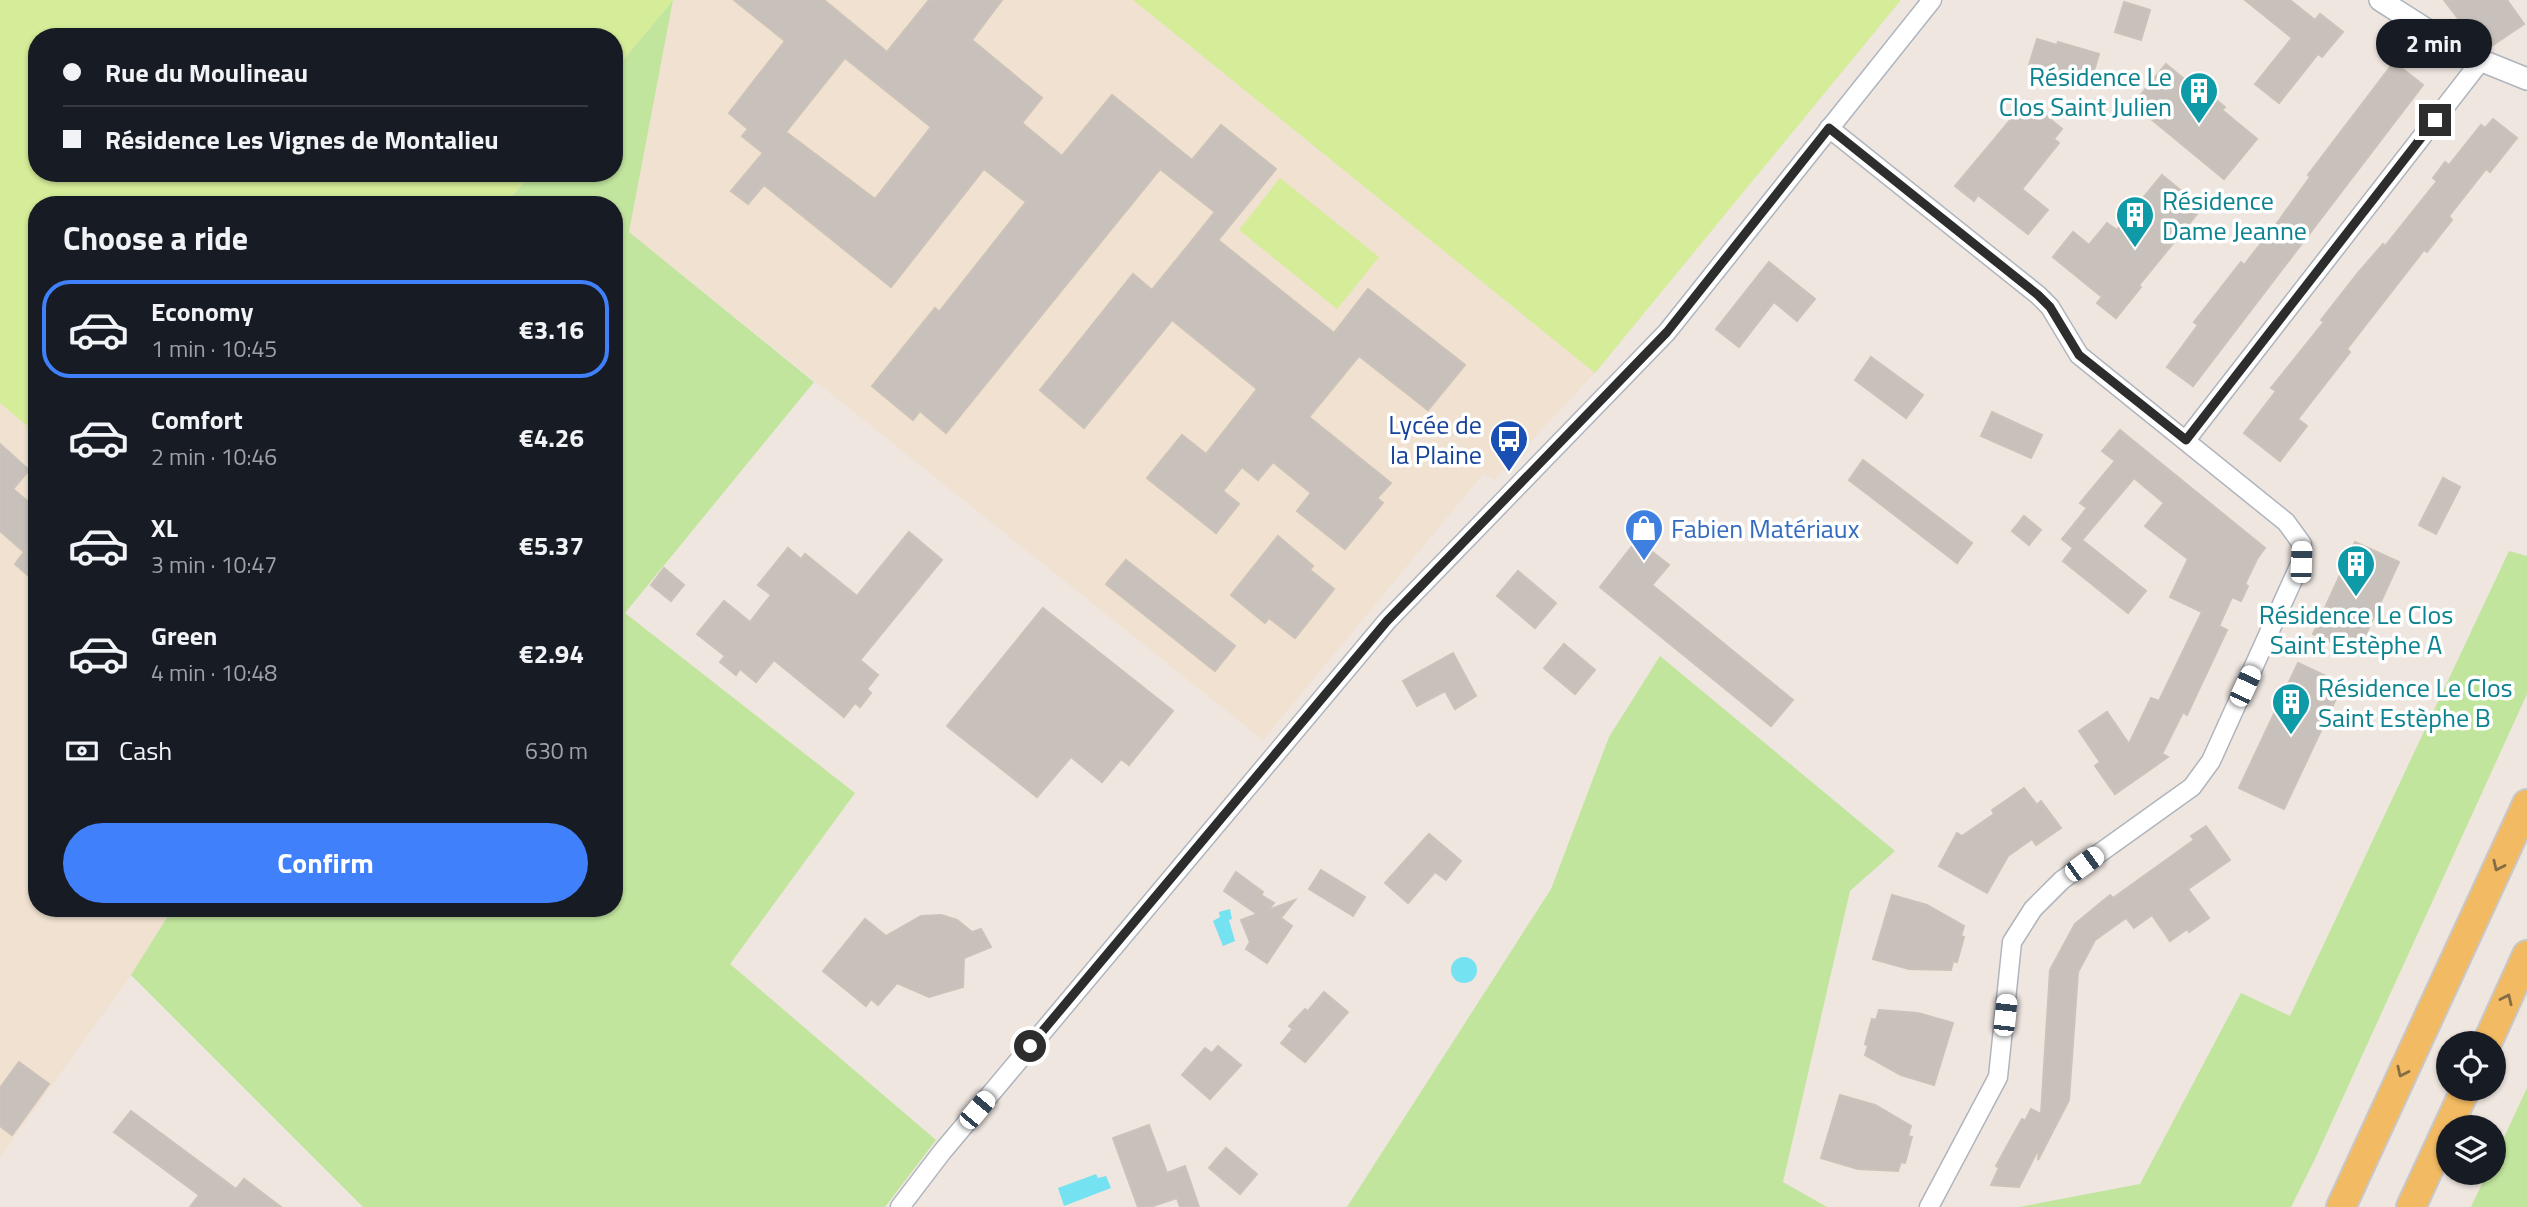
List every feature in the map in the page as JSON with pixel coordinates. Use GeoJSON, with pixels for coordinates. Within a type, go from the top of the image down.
{"type":"FeatureCollection","features":[{"type":"Feature","properties":{"kind":"main road"},"geometry":{"type":"LineString","coordinates":[[2341,1207],[2527,804]]}},
{"type":"Feature","properties":{"kind":"main road"},"geometry":{"type":"LineString","coordinates":[[2492,1031],[2527,955]]}},
{"type":"Feature","properties":{"kind":"main road"},"geometry":{"type":"LineString","coordinates":[[2411,1207],[2460,1101]]}},
{"type":"Feature","properties":{"kind":"street"},"geometry":{"type":"LineString","coordinates":[[900,1207],[959,1131],[1387,621],[1667,332],[1932,0]]}},
{"type":"Feature","properties":{"kind":"street"},"geometry":{"type":"LineString","coordinates":[[2380,0],[2480,62],[2527,79]]}},
{"type":"Feature","properties":{"kind":"street"},"geometry":{"type":"LineString","coordinates":[[2186,440],[2480,62]]}},
{"type":"Feature","properties":{"kind":"street"},"geometry":{"type":"LineString","coordinates":[[1829,128],[2038,295],[2050,307],[2079,355],[2286,522],[2302,544],[2301,562],[2211,761],[2192,787],[2062,880],[2033,909],[2012,942],[1998,1077],[1929,1207]]}},
{"type":"Feature","properties":{"kind":"shaded area"},"geometry":{"type":"Polygon","coordinates":[[[673,0],[1133,0],[1595,373],[1494,480],[1484,473],[1263,740],[629,232],[673,0]]]}},
{"type":"Feature","properties":{"kind":"shaded area"},"geometry":{"type":"Polygon","coordinates":[[[0,403],[28,426],[28,917],[167,917],[131,975],[0,1157],[0,403]]]}},
{"type":"Feature","properties":{"kind":"green space"},"geometry":{"type":"Polygon","coordinates":[[[0,0],[673,0],[623,60],[623,28],[28,28],[28,182],[524,182],[512,196],[28,196],[28,426],[0,403],[0,0]]]}},
{"type":"Feature","properties":{"kind":"green space"},"geometry":{"type":"Polygon","coordinates":[[[673,0],[629,232],[814,382],[625,613],[855,793],[730,964],[936,1140],[885,1207],[363,1207],[131,975],[167,917],[623,917],[623,196],[512,196],[524,182],[623,182],[623,60],[673,0]]]}},
{"type":"Feature","properties":{"kind":"green space"},"geometry":{"type":"Polygon","coordinates":[[[1133,0],[1901,0],[1595,373],[1133,0]]]}},
{"type":"Feature","properties":{"kind":"green space"},"geometry":{"type":"Polygon","coordinates":[[[1280,178],[1379,257],[1337,309],[1239,230],[1280,178]]]}},
{"type":"Feature","properties":{"kind":"green space"},"geometry":{"type":"Polygon","coordinates":[[[2509,551],[2527,556],[2527,694],[2291,1207],[2019,1207],[2140,1184],[2241,993],[2290,1016],[2509,551]]]}},
{"type":"Feature","properties":{"kind":"green space"},"geometry":{"type":"Polygon","coordinates":[[[1660,656],[1895,851],[1850,891],[1783,1182],[1827,1207],[1347,1207],[1551,889],[1609,737],[1660,656]]]}},
{"type":"Feature","properties":{"kind":"green space"},"geometry":{"type":"Polygon","coordinates":[[[2527,1088],[2527,1207],[2471,1207],[2481,1185],[2506,1185],[2506,1133],[2527,1088]]]}},
{"type":"Feature","properties":{"kind":"water"},"geometry":{"type":"Polygon","coordinates":[[[1230,909],[1232,919],[1229,920],[1235,941],[1223,946],[1213,921],[1220,917],[1219,912],[1230,909]]]}},
{"type":"Feature","properties":{"kind":"water"},"geometry":{"type":"Polygon","coordinates":[[[1464,957],[1473,961],[1477,970],[1473,979],[1464,983],[1455,979],[1451,970],[1455,961],[1464,957]]]}},
{"type":"Feature","properties":{"kind":"water"},"geometry":{"type":"Polygon","coordinates":[[[1096,1174],[1098,1178],[1106,1176],[1111,1188],[1064,1206],[1058,1188],[1096,1174]]]}},
{"type":"Feature","properties":{"kind":"building"},"geometry":{"type":"Polygon","coordinates":[[[734,0],[824,0],[887,52],[929,0],[1002,0],[972,40],[1042,98],[1022,123],[1062,156],[1112,95],[1192,160],[1221,125],[1276,169],[1218,240],[1334,333],[1368,289],[1465,365],[1428,410],[1359,356],[1309,417],[1391,483],[1377,498],[1383,503],[1345,549],[1297,511],[1311,493],[1273,462],[1258,480],[1242,467],[1223,491],[1239,504],[1216,533],[1147,478],[1182,435],[1206,454],[1257,389],[1172,320],[1084,428],[1040,390],[1133,274],[1152,290],[1215,212],[1160,169],[946,433],[920,411],[913,420],[872,386],[935,308],[939,312],[1026,202],[984,169],[891,287],[764,185],[748,204],[731,191],[763,153],[742,136],[748,129],[729,113],[785,41],[734,0]],[[845,58],[786,132],[875,199],[931,127],[845,58]]]}},
{"type":"Feature","properties":{"kind":"building"},"geometry":{"type":"Polygon","coordinates":[[[2245,0],[2290,0],[2315,20],[2320,14],[2343,32],[2322,57],[2318,54],[2279,103],[2255,84],[2292,38],[2245,0]]]}},
{"type":"Feature","properties":{"kind":"building"},"geometry":{"type":"Polygon","coordinates":[[[2444,0],[2507,0],[2524,24],[2487,49],[2478,45],[2444,0]]]}},
{"type":"Feature","properties":{"kind":"building"},"geometry":{"type":"Polygon","coordinates":[[[2124,2],[2150,10],[2141,40],[2115,32],[2124,2]]]}},
{"type":"Feature","properties":{"kind":"building"},"geometry":{"type":"Polygon","coordinates":[[[2037,39],[2099,54],[2090,84],[2029,65],[2037,39]]]}},
{"type":"Feature","properties":{"kind":"building"},"geometry":{"type":"Polygon","coordinates":[[[2394,62],[2423,85],[2193,386],[2167,367],[2198,325],[2194,322],[2241,262],[2244,265],[2280,219],[2310,177],[2308,175],[2394,62]]]}},
{"type":"Feature","properties":{"kind":"building","name":"Résidence Le Clos Saint Julien"},"geometry":{"type":"Polygon","coordinates":[[[2166,64],[2207,98],[2210,95],[2225,107],[2222,110],[2257,139],[2224,179],[2133,104],[2166,64]]]}},
{"type":"Feature","properties":{"kind":"building"},"geometry":{"type":"Polygon","coordinates":[[[2027,100],[2062,129],[2054,139],[2059,143],[2022,189],[2048,210],[2028,234],[1978,195],[1974,201],[1955,186],[2027,100]]]}},
{"type":"Feature","properties":{"kind":"building"},"geometry":{"type":"Polygon","coordinates":[[[2493,119],[2517,138],[2490,172],[2486,169],[2449,216],[2452,220],[2427,252],[2424,250],[2347,349],[2350,352],[2298,419],[2307,426],[2280,461],[2244,433],[2276,391],[2271,388],[2324,322],[2321,320],[2358,273],[2383,244],[2385,246],[2437,181],[2433,178],[2445,162],[2449,165],[2481,125],[2485,128],[2493,119]]]}},
{"type":"Feature","properties":{"kind":"building","name":"Résidence Dame Jeanne"},"geometry":{"type":"Polygon","coordinates":[[[2162,175],[2202,208],[2139,285],[2141,287],[2116,318],[2097,303],[2102,297],[2053,257],[2073,232],[2089,245],[2107,223],[2117,230],[2162,175]]]}},
{"type":"Feature","properties":{"kind":"building"},"geometry":{"type":"Polygon","coordinates":[[[1769,262],[1815,299],[1797,321],[1774,302],[1739,347],[1716,329],[1769,262]]]}},
{"type":"Feature","properties":{"kind":"building"},"geometry":{"type":"Polygon","coordinates":[[[1871,357],[1923,395],[1906,418],[1855,380],[1871,357]]]}},
{"type":"Feature","properties":{"kind":"building"},"geometry":{"type":"Polygon","coordinates":[[[1992,412],[2042,435],[2031,458],[1981,436],[1992,412]]]}},
{"type":"Feature","properties":{"kind":"building"},"geometry":{"type":"Polygon","coordinates":[[[2120,430],[2265,548],[2245,584],[2248,586],[2241,601],[2232,597],[2219,626],[2227,630],[2187,715],[2183,712],[2162,754],[2168,757],[2115,794],[2095,766],[2100,762],[2079,731],[2107,712],[2129,744],[2151,698],[2159,701],[2202,612],[2170,597],[2188,559],[2145,526],[2164,503],[2134,478],[2082,540],[2146,591],[2128,613],[2063,561],[2073,548],[2062,539],[2087,508],[2080,503],[2115,461],[2102,451],[2120,430]]]}},
{"type":"Feature","properties":{"kind":"building"},"geometry":{"type":"Polygon","coordinates":[[[0,444],[28,469],[13,489],[28,502],[28,575],[15,564],[24,552],[0,531],[0,444]]]}},
{"type":"Feature","properties":{"kind":"building"},"geometry":{"type":"Polygon","coordinates":[[[1863,460],[1972,543],[1957,563],[1849,480],[1863,460]]]}},
{"type":"Feature","properties":{"kind":"building"},"geometry":{"type":"Polygon","coordinates":[[[2443,478],[2460,487],[2436,534],[2419,525],[2443,478]]]}},
{"type":"Feature","properties":{"kind":"building"},"geometry":{"type":"Polygon","coordinates":[[[2024,516],[2041,530],[2029,545],[2012,531],[2024,516]]]}},
{"type":"Feature","properties":{"kind":"building"},"geometry":{"type":"Polygon","coordinates":[[[909,532],[942,560],[860,660],[878,675],[867,689],[871,693],[860,707],[855,703],[844,717],[774,660],[756,682],[740,669],[736,675],[720,662],[725,656],[697,634],[724,601],[750,622],[771,595],[758,585],[788,548],[801,559],[805,554],[857,596],[909,532]]]}},
{"type":"Feature","properties":{"kind":"building"},"geometry":{"type":"Polygon","coordinates":[[[1278,536],[1313,566],[1310,570],[1334,589],[1295,638],[1269,618],[1265,623],[1231,595],[1278,536]]]}},
{"type":"Feature","properties":{"kind":"building"},"geometry":{"type":"Polygon","coordinates":[[[1637,540],[1669,565],[1652,585],[1793,700],[1771,726],[1600,587],[1637,540]]]}},
{"type":"Feature","properties":{"kind":"building","name":"Résidence Le Clos Saint Estèphe A"},"geometry":{"type":"Polygon","coordinates":[[[2355,542],[2399,562],[2357,654],[2313,634],[2355,542]]]}},
{"type":"Feature","properties":{"kind":"building"},"geometry":{"type":"Polygon","coordinates":[[[1126,560],[1235,646],[1215,671],[1106,584],[1126,560]]]}},
{"type":"Feature","properties":{"kind":"building"},"geometry":{"type":"Polygon","coordinates":[[[664,568],[684,585],[671,601],[651,585],[664,568]]]}},
{"type":"Feature","properties":{"kind":"building"},"geometry":{"type":"Polygon","coordinates":[[[1518,571],[1556,603],[1535,628],[1497,596],[1518,571]]]}},
{"type":"Feature","properties":{"kind":"building"},"geometry":{"type":"Polygon","coordinates":[[[1043,608],[1173,711],[1129,765],[1121,759],[1102,782],[1071,757],[1037,797],[947,726],[1043,608]]]}},
{"type":"Feature","properties":{"kind":"building"},"geometry":{"type":"Polygon","coordinates":[[[1564,644],[1595,670],[1575,694],[1544,668],[1564,644]]]}},
{"type":"Feature","properties":{"kind":"building"},"geometry":{"type":"Polygon","coordinates":[[[1453,653],[1476,696],[1455,709],[1445,691],[1417,706],[1403,681],[1453,653]]]}},
{"type":"Feature","properties":{"kind":"building","name":"Résidence Le Clos Saint Estèphe B"},"geometry":{"type":"Polygon","coordinates":[[[2298,663],[2343,684],[2284,809],[2239,788],[2298,663]]]}},
{"type":"Feature","properties":{"kind":"building"},"geometry":{"type":"Polygon","coordinates":[[[2024,788],[2037,805],[2041,801],[2061,828],[2036,845],[2032,839],[2008,856],[1987,893],[1939,866],[1957,833],[1962,836],[1994,814],[1992,810],[2024,788]]]}},
{"type":"Feature","properties":{"kind":"building"},"geometry":{"type":"Polygon","coordinates":[[[2206,826],[2230,860],[2188,889],[2209,918],[2170,941],[2152,915],[2134,928],[2126,918],[2095,940],[2078,972],[2069,1100],[2038,1160],[2039,1148],[2019,1187],[1991,1185],[1999,1168],[1996,1166],[2022,1119],[2025,1121],[2031,1109],[2041,1114],[2050,970],[2075,924],[2110,895],[2113,898],[2194,840],[2191,836],[2206,826]]]}},
{"type":"Feature","properties":{"kind":"building"},"geometry":{"type":"Polygon","coordinates":[[[1429,834],[1461,861],[1446,880],[1435,872],[1408,903],[1385,883],[1429,834]]]}},
{"type":"Feature","properties":{"kind":"building"},"geometry":{"type":"Polygon","coordinates":[[[1321,870],[1365,897],[1353,916],[1309,889],[1321,870]]]}},
{"type":"Feature","properties":{"kind":"building"},"geometry":{"type":"Polygon","coordinates":[[[1236,872],[1274,903],[1268,910],[1295,900],[1281,918],[1292,926],[1267,963],[1246,949],[1250,942],[1241,920],[1257,914],[1224,891],[1236,872]]]}},
{"type":"Feature","properties":{"kind":"building"},"geometry":{"type":"Polygon","coordinates":[[[1892,895],[1927,905],[1964,926],[1957,962],[1953,961],[1951,970],[1909,969],[1873,959],[1892,895]]]}},
{"type":"Feature","properties":{"kind":"building"},"geometry":{"type":"Polygon","coordinates":[[[941,915],[957,920],[972,932],[981,929],[991,947],[964,958],[963,987],[929,997],[897,983],[878,1005],[871,999],[866,1006],[823,971],[865,919],[886,936],[921,916],[941,915]]]}},
{"type":"Feature","properties":{"kind":"building"},"geometry":{"type":"Polygon","coordinates":[[[1324,992],[1348,1012],[1305,1062],[1281,1043],[1293,1029],[1289,1026],[1305,1009],[1308,1011],[1324,992]]]}},
{"type":"Feature","properties":{"kind":"building"},"geometry":{"type":"Polygon","coordinates":[[[1879,1010],[1918,1013],[1953,1023],[1934,1085],[1901,1075],[1865,1055],[1872,1019],[1876,1020],[1879,1010]]]}},
{"type":"Feature","properties":{"kind":"building"},"geometry":{"type":"Polygon","coordinates":[[[1218,1046],[1241,1065],[1210,1099],[1182,1075],[1205,1048],[1212,1053],[1218,1046]]]}},
{"type":"Feature","properties":{"kind":"building"},"geometry":{"type":"Polygon","coordinates":[[[19,1062],[49,1084],[12,1135],[0,1126],[0,1088],[19,1062]]]}},
{"type":"Feature","properties":{"kind":"building"},"geometry":{"type":"Polygon","coordinates":[[[1840,1095],[1875,1105],[1911,1126],[1908,1136],[1912,1137],[1905,1163],[1901,1162],[1898,1171],[1858,1169],[1821,1158],[1840,1095]]]}},
{"type":"Feature","properties":{"kind":"building"},"geometry":{"type":"Polygon","coordinates":[[[131,1111],[236,1189],[244,1179],[281,1207],[190,1207],[199,1195],[114,1132],[131,1111]]]}},
{"type":"Feature","properties":{"kind":"building"},"geometry":{"type":"Polygon","coordinates":[[[1149,1125],[1167,1173],[1185,1166],[1199,1207],[1180,1207],[1177,1198],[1150,1207],[1138,1207],[1113,1138],[1149,1125]]]}},
{"type":"Feature","properties":{"kind":"building"},"geometry":{"type":"Polygon","coordinates":[[[1226,1148],[1257,1174],[1240,1194],[1209,1168],[1226,1148]]]}},
{"type":"Feature","properties":{"kind":"place","name":"Résidence Le Clos Saint Julien"},"geometry":{"type":"Point","coordinates":[2199,125]}},
{"type":"Feature","properties":{"kind":"place","name":"Résidence Dame Jeanne"},"geometry":{"type":"Point","coordinates":[2135,249]}},
{"type":"Feature","properties":{"kind":"place","name":"Lycée de la Plaine"},"geometry":{"type":"Point","coordinates":[1509,473]}},
{"type":"Feature","properties":{"kind":"place","name":"Fabien Matériaux"},"geometry":{"type":"Point","coordinates":[1644,562]}},
{"type":"Feature","properties":{"kind":"place","name":"Résidence Le Clos Saint Estèphe A"},"geometry":{"type":"Point","coordinates":[2356,598]}},
{"type":"Feature","properties":{"kind":"place","name":"Résidence Le Clos Saint Estèphe B"},"geometry":{"type":"Point","coordinates":[2291,736]}},
{"type":"Feature","properties":{"kind":"route"},"geometry":{"type":"LineString","coordinates":[[1030,1046],[1387,621],[1667,332],[1829,128],[2038,295],[2050,307],[2079,355],[2186,440],[2435,120]]}}]}
